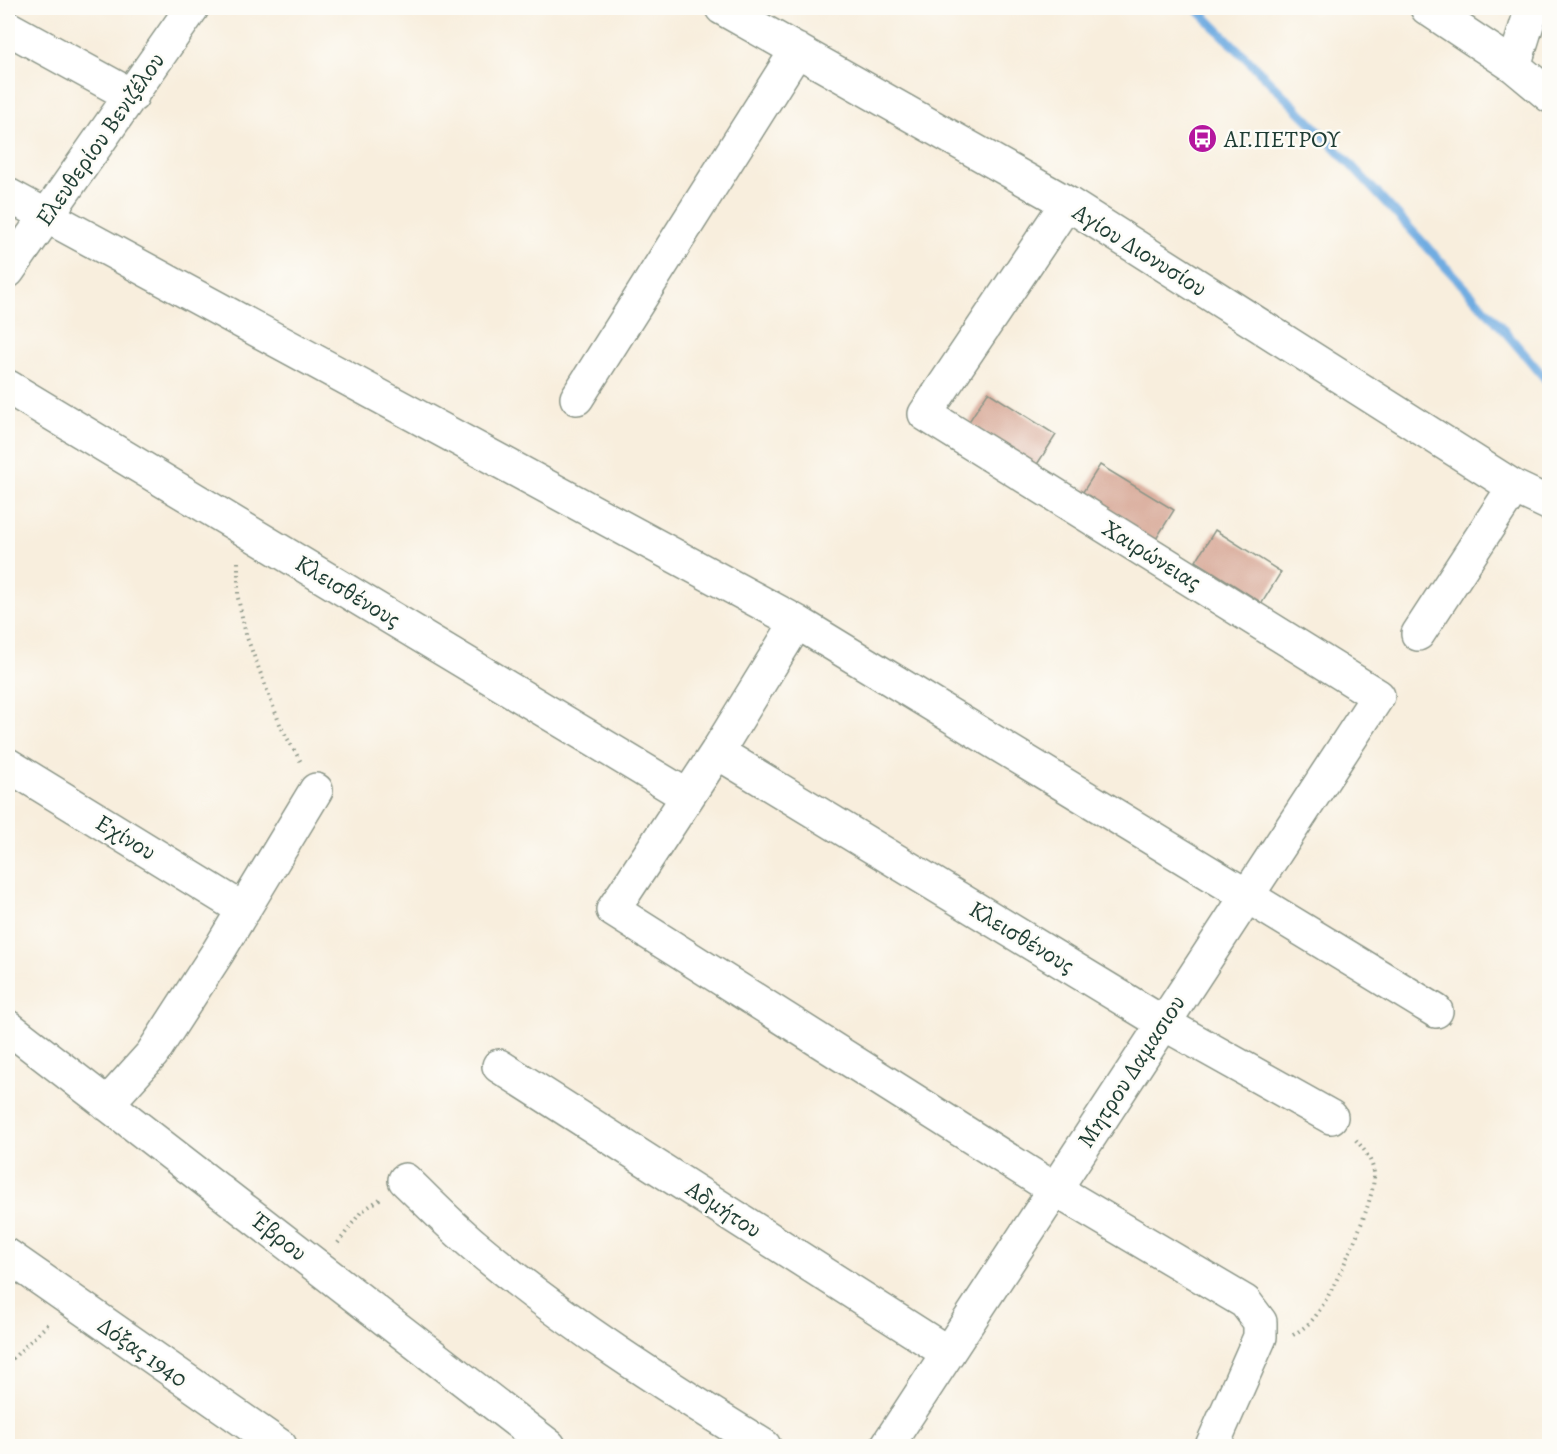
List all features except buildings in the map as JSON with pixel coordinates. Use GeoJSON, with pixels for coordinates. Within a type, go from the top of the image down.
{"type":"FeatureCollection","features":[{"type":"Feature","properties":{"kind":"street","name":"Ελευθερίου Βενιζέλου"},"geometry":{"type":"LineString","coordinates":[[8,271],[192,8]]}},
{"type":"Feature","properties":{"kind":"street","name":"Αγίου Διονυσίου"},"geometry":{"type":"LineString","coordinates":[[722,8],[1067,203],[1514,487],[1550,504]]}},
{"type":"Feature","properties":{"kind":"street"},"geometry":{"type":"LineString","coordinates":[[1427,8],[1514,66],[1550,96]]}},
{"type":"Feature","properties":{"kind":"street"},"geometry":{"type":"LineString","coordinates":[[1514,66],[1532,8]]}},
{"type":"Feature","properties":{"kind":"street"},"geometry":{"type":"LineString","coordinates":[[8,28],[132,96]]}},
{"type":"Feature","properties":{"kind":"street"},"geometry":{"type":"LineString","coordinates":[[577,398],[797,50]]}},
{"type":"Feature","properties":{"kind":"street"},"geometry":{"type":"LineString","coordinates":[[8,195],[797,622],[1436,1011]]}},
{"type":"Feature","properties":{"kind":"street","name":"Χαιρώνειας"},"geometry":{"type":"LineString","coordinates":[[1067,203],[925,414],[1378,696]]}},
{"type":"Feature","properties":{"kind":"street","name":"Κλεισθένους"},"geometry":{"type":"LineString","coordinates":[[8,387],[687,796]]}},
{"type":"Feature","properties":{"kind":"street"},"geometry":{"type":"LineString","coordinates":[[1418,634],[1514,487]]}},
{"type":"Feature","properties":{"kind":"street"},"geometry":{"type":"LineString","coordinates":[[797,622],[717,752],[613,910],[1054,1189],[1245,1302],[1260,1322],[1260,1337],[1212,1446]]}},
{"type":"Feature","properties":{"kind":"street","name":"Μητρου Δαμασιου"},"geometry":{"type":"LineString","coordinates":[[887,1446],[1378,696]]}},
{"type":"Feature","properties":{"kind":"street","name":"Κλεισθένους"},"geometry":{"type":"LineString","coordinates":[[717,752],[1163,1023],[1331,1117]]}},
{"type":"Feature","properties":{"kind":"street","name":"Εχίνου"},"geometry":{"type":"LineString","coordinates":[[8,765],[244,910]]}},
{"type":"Feature","properties":{"kind":"street"},"geometry":{"type":"LineString","coordinates":[[107,1104],[152,1054],[244,910],[316,790]]}},
{"type":"Feature","properties":{"kind":"street","name":"Έβρου"},"geometry":{"type":"LineString","coordinates":[[8,1027],[549,1446]]}},
{"type":"Feature","properties":{"kind":"street","name":"Αδμήτου"},"geometry":{"type":"LineString","coordinates":[[500,1066],[948,1353]]}},
{"type":"Feature","properties":{"kind":"street"},"geometry":{"type":"LineString","coordinates":[[405,1180],[474,1246],[546,1303],[649,1375],[764,1446]]}},
{"type":"Feature","properties":{"kind":"street","name":"Δόξας 1940"},"geometry":{"type":"LineString","coordinates":[[8,1256],[280,1446]]}},
{"type":"Feature","properties":{"kind":"path"},"geometry":{"type":"LineString","coordinates":[[245,529],[238,562],[238,598],[246,635],[281,727],[316,790]]}},
{"type":"Feature","properties":{"kind":"path"},"geometry":{"type":"LineString","coordinates":[[1260,1337],[1277,1340],[1290,1337],[1304,1329],[1315,1317],[1369,1209],[1374,1191],[1374,1173],[1370,1159],[1346,1129],[1331,1117]]}},
{"type":"Feature","properties":{"kind":"path"},"geometry":{"type":"LineString","coordinates":[[320,1268],[361,1212],[405,1180]]}},
{"type":"Feature","properties":{"kind":"path"},"geometry":{"type":"LineString","coordinates":[[8,1363],[41,1331],[68,1300]]}},
{"type":"Feature","properties":{"kind":"waterway"},"geometry":{"type":"LineString","coordinates":[[1196,8],[1323,135],[1495,320],[1550,384]]}},
{"type":"Feature","properties":{"kind":"place","name":"ΑΓ.ΠΕΤΡΟΥ"},"geometry":{"type":"Point","coordinates":[1203,139]}}]}
